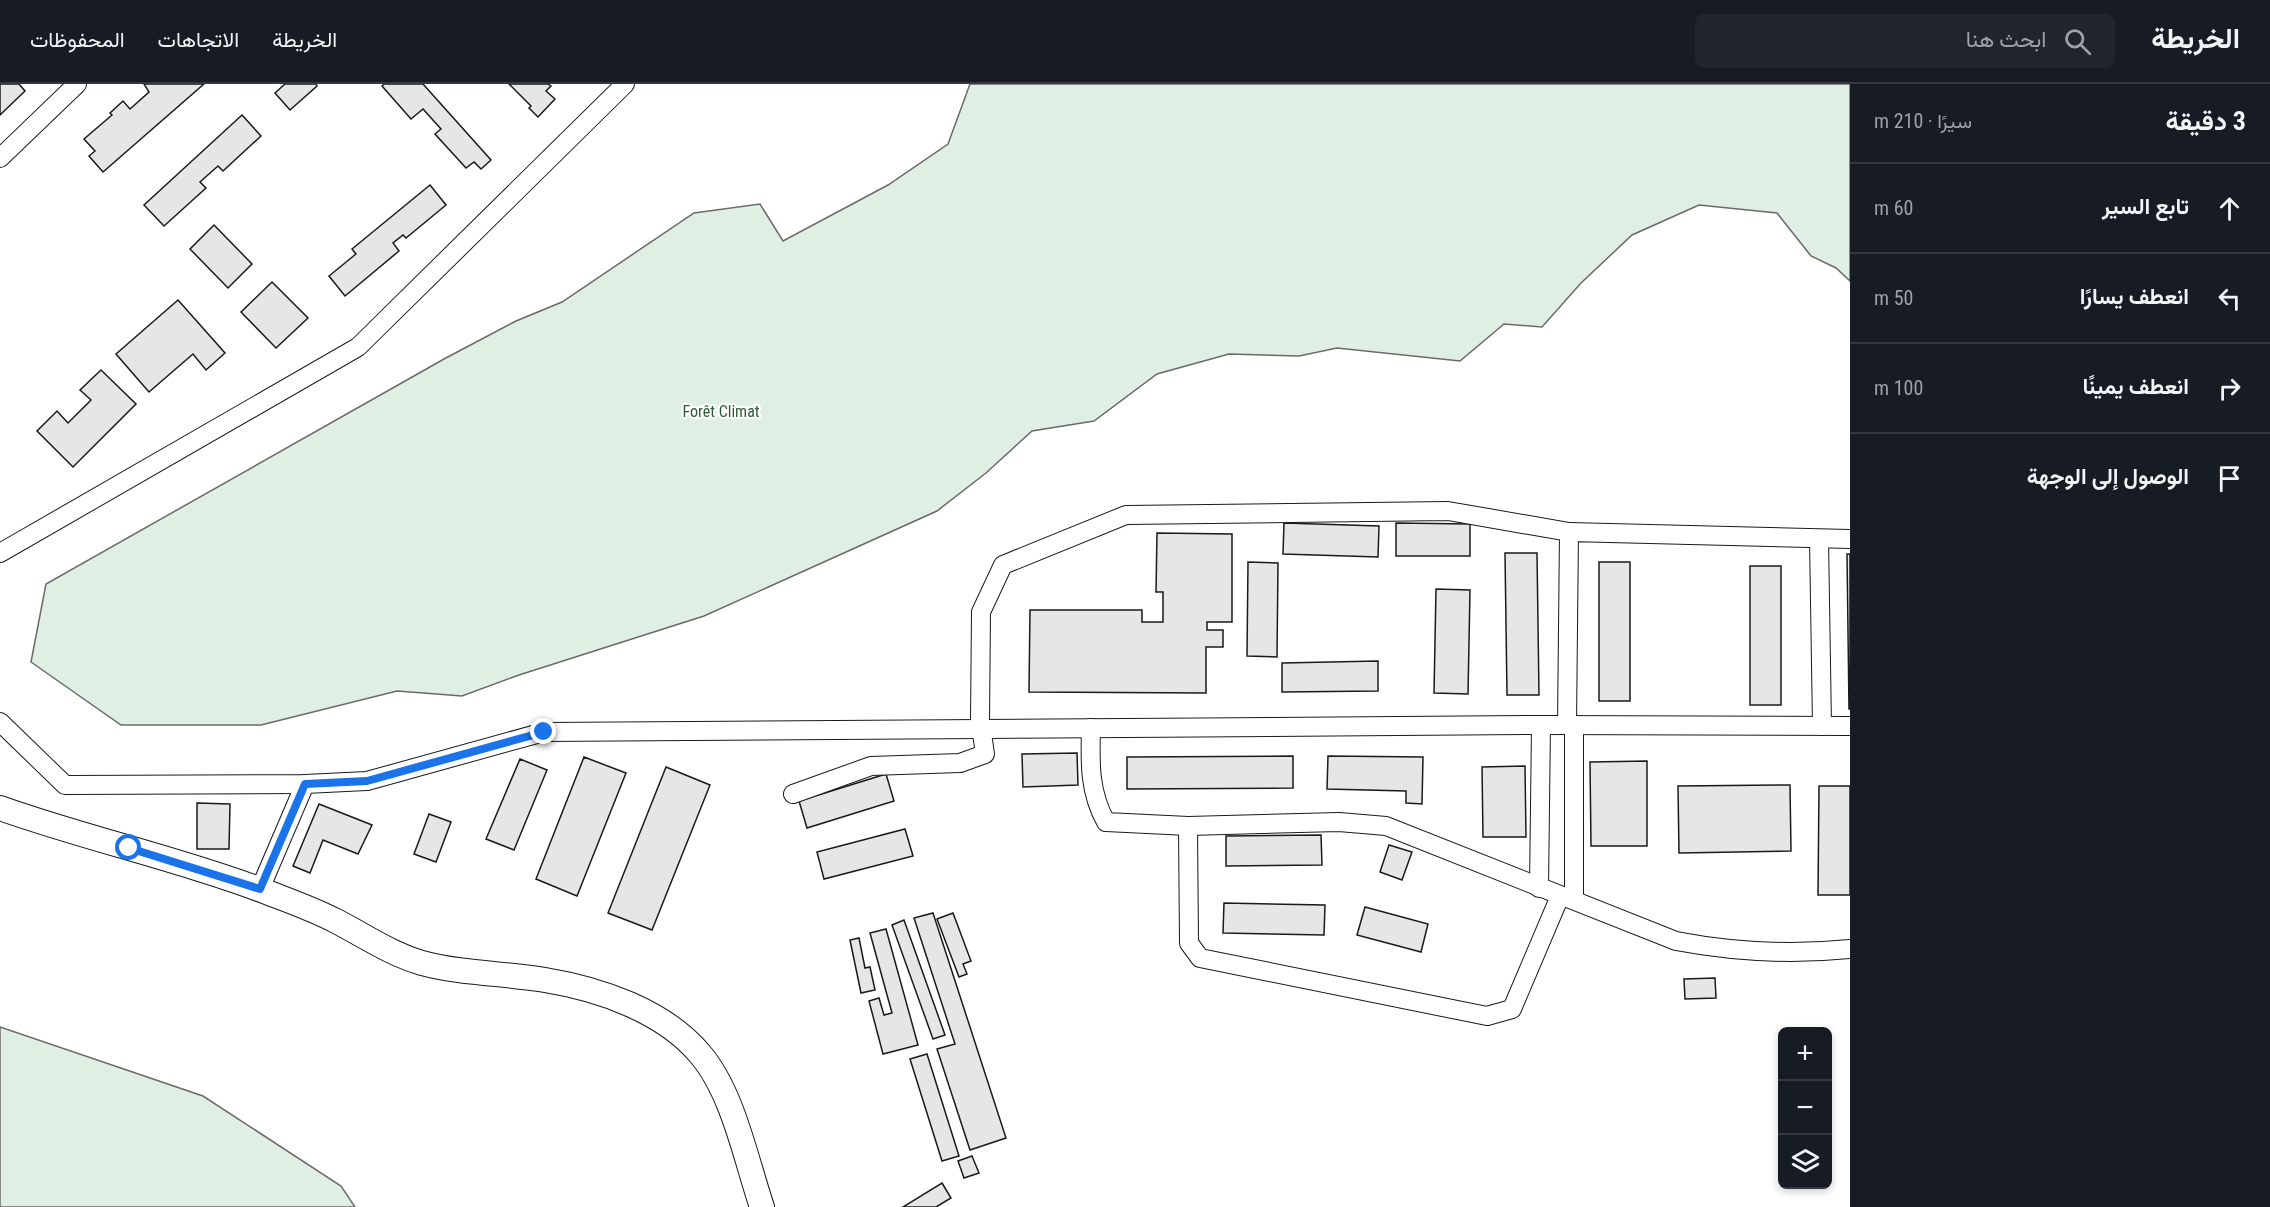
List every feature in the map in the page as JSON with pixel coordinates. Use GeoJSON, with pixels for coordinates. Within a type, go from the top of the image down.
{"type":"FeatureCollection","features":[{"type":"Feature","properties":{"kind":"main road"},"geometry":{"type":"LineString","coordinates":[[0,808],[260,889],[334,920],[391,952],[423,963],[466,972],[545,980],[588,990],[630,1005],[667,1025],[700,1054],[723,1091],[762,1207]]}},
{"type":"Feature","properties":{"kind":"street"},"geometry":{"type":"LineString","coordinates":[[0,158],[77,84]]}},
{"type":"Feature","properties":{"kind":"street"},"geometry":{"type":"LineString","coordinates":[[0,554],[358,347],[625,84]]}},
{"type":"Feature","properties":{"kind":"street"},"geometry":{"type":"LineString","coordinates":[[793,794],[871,766],[960,763],[985,754],[982,730],[981,612],[1003,565],[1126,515],[1448,511],[1569,532],[1850,539]]}},
{"type":"Feature","properties":{"kind":"street"},"geometry":{"type":"LineString","coordinates":[[1188,826],[1189,943],[1200,958],[1487,1016],[1512,1009],[1567,898],[1571,725],[1569,532]]}},
{"type":"Feature","properties":{"kind":"street"},"geometry":{"type":"LineString","coordinates":[[1819,539],[1822,726]]}},
{"type":"Feature","properties":{"kind":"street"},"geometry":{"type":"LineString","coordinates":[[0,722],[65,785],[305,784],[367,781],[544,732],[1541,725],[1850,726]]}},
{"type":"Feature","properties":{"kind":"street"},"geometry":{"type":"LineString","coordinates":[[1539,888],[1541,725]]}},
{"type":"Feature","properties":{"kind":"street"},"geometry":{"type":"LineString","coordinates":[[1091,728],[1092,788],[1098,808],[1106,822],[1188,826],[1339,822],[1386,826],[1676,941],[1716,949],[1803,954],[1850,949]]}},
{"type":"Feature","properties":{"kind":"street"},"geometry":{"type":"LineString","coordinates":[[260,889],[305,784]]}},
{"type":"Feature","properties":{"kind":"green space","name":"Forêt Climat"},"geometry":{"type":"Polygon","coordinates":[[[970,84],[1850,84],[1850,281],[1836,268],[1811,256],[1777,213],[1699,205],[1632,235],[1581,283],[1542,327],[1504,324],[1460,361],[1337,348],[1299,356],[1229,354],[1157,374],[1094,421],[1032,431],[986,473],[937,511],[704,616],[519,675],[462,696],[397,691],[261,725],[121,725],[31,662],[46,584],[444,359],[516,321],[562,302],[694,213],[760,204],[783,241],[888,185],[948,144],[970,84]]]}},
{"type":"Feature","properties":{"kind":"green space"},"geometry":{"type":"Polygon","coordinates":[[[0,1027],[203,1096],[341,1186],[355,1207],[0,1207],[0,1027]]]}},
{"type":"Feature","properties":{"kind":"building"},"geometry":{"type":"Polygon","coordinates":[[[0,84],[19,84],[25,91],[0,115],[0,84]]]}},
{"type":"Feature","properties":{"kind":"building"},"geometry":{"type":"Polygon","coordinates":[[[144,84],[204,84],[103,172],[89,156],[95,151],[84,139],[112,115],[110,113],[123,101],[130,109],[149,92],[144,84]]]}},
{"type":"Feature","properties":{"kind":"building"},"geometry":{"type":"Polygon","coordinates":[[[285,84],[316,84],[317,86],[290,110],[275,93],[285,84]]]}},
{"type":"Feature","properties":{"kind":"building"},"geometry":{"type":"Polygon","coordinates":[[[384,84],[423,84],[491,160],[481,169],[474,162],[466,168],[435,134],[441,129],[423,109],[411,119],[382,86],[384,84]]]}},
{"type":"Feature","properties":{"kind":"building"},"geometry":{"type":"Polygon","coordinates":[[[509,84],[548,84],[551,86],[546,91],[555,99],[538,117],[529,108],[531,106],[509,84]]]}},
{"type":"Feature","properties":{"kind":"building"},"geometry":{"type":"Polygon","coordinates":[[[242,115],[261,136],[223,171],[218,166],[200,182],[206,188],[164,226],[144,205],[242,115]]]}},
{"type":"Feature","properties":{"kind":"building"},"geometry":{"type":"Polygon","coordinates":[[[430,185],[446,205],[406,238],[403,235],[393,243],[399,251],[345,296],[329,276],[356,254],[352,249],[430,185]]]}},
{"type":"Feature","properties":{"kind":"building"},"geometry":{"type":"Polygon","coordinates":[[[214,225],[252,264],[228,288],[190,249],[214,225]]]}},
{"type":"Feature","properties":{"kind":"building"},"geometry":{"type":"Polygon","coordinates":[[[272,282],[308,318],[276,348],[241,312],[272,282]]]}},
{"type":"Feature","properties":{"kind":"building"},"geometry":{"type":"Polygon","coordinates":[[[178,300],[225,353],[206,370],[193,354],[149,392],[116,354],[178,300]]]}},
{"type":"Feature","properties":{"kind":"building"},"geometry":{"type":"Polygon","coordinates":[[[101,370],[136,404],[73,467],[37,431],[57,411],[68,423],[91,400],[80,390],[101,370]]]}},
{"type":"Feature","properties":{"kind":"building"},"geometry":{"type":"Polygon","coordinates":[[[1284,523],[1379,526],[1378,557],[1283,554],[1284,523]]]}},
{"type":"Feature","properties":{"kind":"building"},"geometry":{"type":"Polygon","coordinates":[[[1396,523],[1470,524],[1470,556],[1396,556],[1396,523]]]}},
{"type":"Feature","properties":{"kind":"building"},"geometry":{"type":"Polygon","coordinates":[[[1157,533],[1232,534],[1232,622],[1207,622],[1207,630],[1223,630],[1223,647],[1206,647],[1206,693],[1029,692],[1030,610],[1142,610],[1142,622],[1163,622],[1163,592],[1156,592],[1157,533]]]}},
{"type":"Feature","properties":{"kind":"building"},"geometry":{"type":"Polygon","coordinates":[[[1505,553],[1537,553],[1539,695],[1507,695],[1505,553]]]}},
{"type":"Feature","properties":{"kind":"building"},"geometry":{"type":"Polygon","coordinates":[[[1847,554],[1850,554],[1850,709],[1849,709],[1847,554]]]}},
{"type":"Feature","properties":{"kind":"building"},"geometry":{"type":"Polygon","coordinates":[[[1248,562],[1278,563],[1277,657],[1247,656],[1248,562]]]}},
{"type":"Feature","properties":{"kind":"building"},"geometry":{"type":"Polygon","coordinates":[[[1599,562],[1630,562],[1630,701],[1599,701],[1599,562]]]}},
{"type":"Feature","properties":{"kind":"building"},"geometry":{"type":"Polygon","coordinates":[[[1750,566],[1781,566],[1781,705],[1750,705],[1750,566]]]}},
{"type":"Feature","properties":{"kind":"building"},"geometry":{"type":"Polygon","coordinates":[[[1436,589],[1470,590],[1468,694],[1434,693],[1436,589]]]}},
{"type":"Feature","properties":{"kind":"building"},"geometry":{"type":"Polygon","coordinates":[[[1378,661],[1378,691],[1282,692],[1282,663],[1378,661]]]}},
{"type":"Feature","properties":{"kind":"building"},"geometry":{"type":"Polygon","coordinates":[[[1077,753],[1078,785],[1023,787],[1022,754],[1077,753]]]}},
{"type":"Feature","properties":{"kind":"building"},"geometry":{"type":"Polygon","coordinates":[[[1293,756],[1293,788],[1127,789],[1127,757],[1293,756]]]}},
{"type":"Feature","properties":{"kind":"building"},"geometry":{"type":"Polygon","coordinates":[[[1328,756],[1423,757],[1422,804],[1406,803],[1406,791],[1327,789],[1328,756]]]}},
{"type":"Feature","properties":{"kind":"building"},"geometry":{"type":"Polygon","coordinates":[[[584,757],[626,773],[577,896],[536,879],[584,757]]]}},
{"type":"Feature","properties":{"kind":"building"},"geometry":{"type":"Polygon","coordinates":[[[520,759],[547,770],[514,850],[486,839],[520,759]]]}},
{"type":"Feature","properties":{"kind":"building"},"geometry":{"type":"Polygon","coordinates":[[[1647,761],[1647,846],[1591,846],[1590,762],[1647,761]]]}},
{"type":"Feature","properties":{"kind":"building"},"geometry":{"type":"Polygon","coordinates":[[[1525,766],[1526,837],[1483,837],[1482,767],[1525,766]]]}},
{"type":"Feature","properties":{"kind":"building"},"geometry":{"type":"Polygon","coordinates":[[[666,767],[710,785],[652,930],[608,913],[666,767]]]}},
{"type":"Feature","properties":{"kind":"building"},"geometry":{"type":"Polygon","coordinates":[[[886,774],[894,801],[807,828],[799,801],[886,774]]]}},
{"type":"Feature","properties":{"kind":"building"},"geometry":{"type":"Polygon","coordinates":[[[1790,785],[1791,851],[1679,853],[1678,786],[1790,785]]]}},
{"type":"Feature","properties":{"kind":"building"},"geometry":{"type":"Polygon","coordinates":[[[1819,786],[1850,786],[1850,895],[1818,895],[1819,786]]]}},
{"type":"Feature","properties":{"kind":"building"},"geometry":{"type":"Polygon","coordinates":[[[197,803],[230,804],[229,849],[197,849],[197,803]]]}},
{"type":"Feature","properties":{"kind":"building"},"geometry":{"type":"Polygon","coordinates":[[[319,804],[372,825],[358,854],[323,840],[310,873],[293,866],[319,804]]]}},
{"type":"Feature","properties":{"kind":"building"},"geometry":{"type":"Polygon","coordinates":[[[429,814],[451,822],[436,862],[414,854],[429,814]]]}},
{"type":"Feature","properties":{"kind":"building"},"geometry":{"type":"Polygon","coordinates":[[[905,829],[913,856],[824,879],[817,852],[905,829]]]}},
{"type":"Feature","properties":{"kind":"building"},"geometry":{"type":"Polygon","coordinates":[[[1321,835],[1322,865],[1226,866],[1226,836],[1321,835]]]}},
{"type":"Feature","properties":{"kind":"building"},"geometry":{"type":"Polygon","coordinates":[[[1389,845],[1412,852],[1402,880],[1380,872],[1389,845]]]}},
{"type":"Feature","properties":{"kind":"building"},"geometry":{"type":"Polygon","coordinates":[[[1224,903],[1325,905],[1324,935],[1223,933],[1224,903]]]}},
{"type":"Feature","properties":{"kind":"building"},"geometry":{"type":"Polygon","coordinates":[[[1365,907],[1428,924],[1421,952],[1357,935],[1365,907]]]}},
{"type":"Feature","properties":{"kind":"building"},"geometry":{"type":"Polygon","coordinates":[[[933,913],[1006,1138],[970,1150],[937,1049],[955,1044],[914,918],[933,913]]]}},
{"type":"Feature","properties":{"kind":"building"},"geometry":{"type":"Polygon","coordinates":[[[953,913],[971,961],[963,964],[967,974],[959,977],[937,919],[953,913]]]}},
{"type":"Feature","properties":{"kind":"building"},"geometry":{"type":"Polygon","coordinates":[[[904,920],[945,1035],[933,1039],[892,925],[904,920]]]}},
{"type":"Feature","properties":{"kind":"building"},"geometry":{"type":"Polygon","coordinates":[[[886,929],[918,1045],[883,1054],[869,1001],[879,998],[884,1015],[892,1013],[870,933],[886,929]]]}},
{"type":"Feature","properties":{"kind":"building"},"geometry":{"type":"Polygon","coordinates":[[[859,938],[865,968],[870,967],[875,990],[861,993],[850,940],[859,938]]]}},
{"type":"Feature","properties":{"kind":"building"},"geometry":{"type":"Polygon","coordinates":[[[1715,978],[1716,998],[1685,999],[1684,979],[1715,978]]]}},
{"type":"Feature","properties":{"kind":"building"},"geometry":{"type":"Polygon","coordinates":[[[927,1054],[959,1156],[942,1161],[910,1059],[927,1054]]]}},
{"type":"Feature","properties":{"kind":"building"},"geometry":{"type":"Polygon","coordinates":[[[972,1156],[979,1173],[964,1178],[958,1161],[972,1156]]]}},
{"type":"Feature","properties":{"kind":"building"},"geometry":{"type":"Polygon","coordinates":[[[942,1183],[951,1198],[936,1207],[903,1207],[942,1183]]]}},
{"type":"Feature","properties":{"kind":"route"},"geometry":{"type":"LineString","coordinates":[[129,848],[260,889],[305,784],[367,781],[544,732]]}}]}
